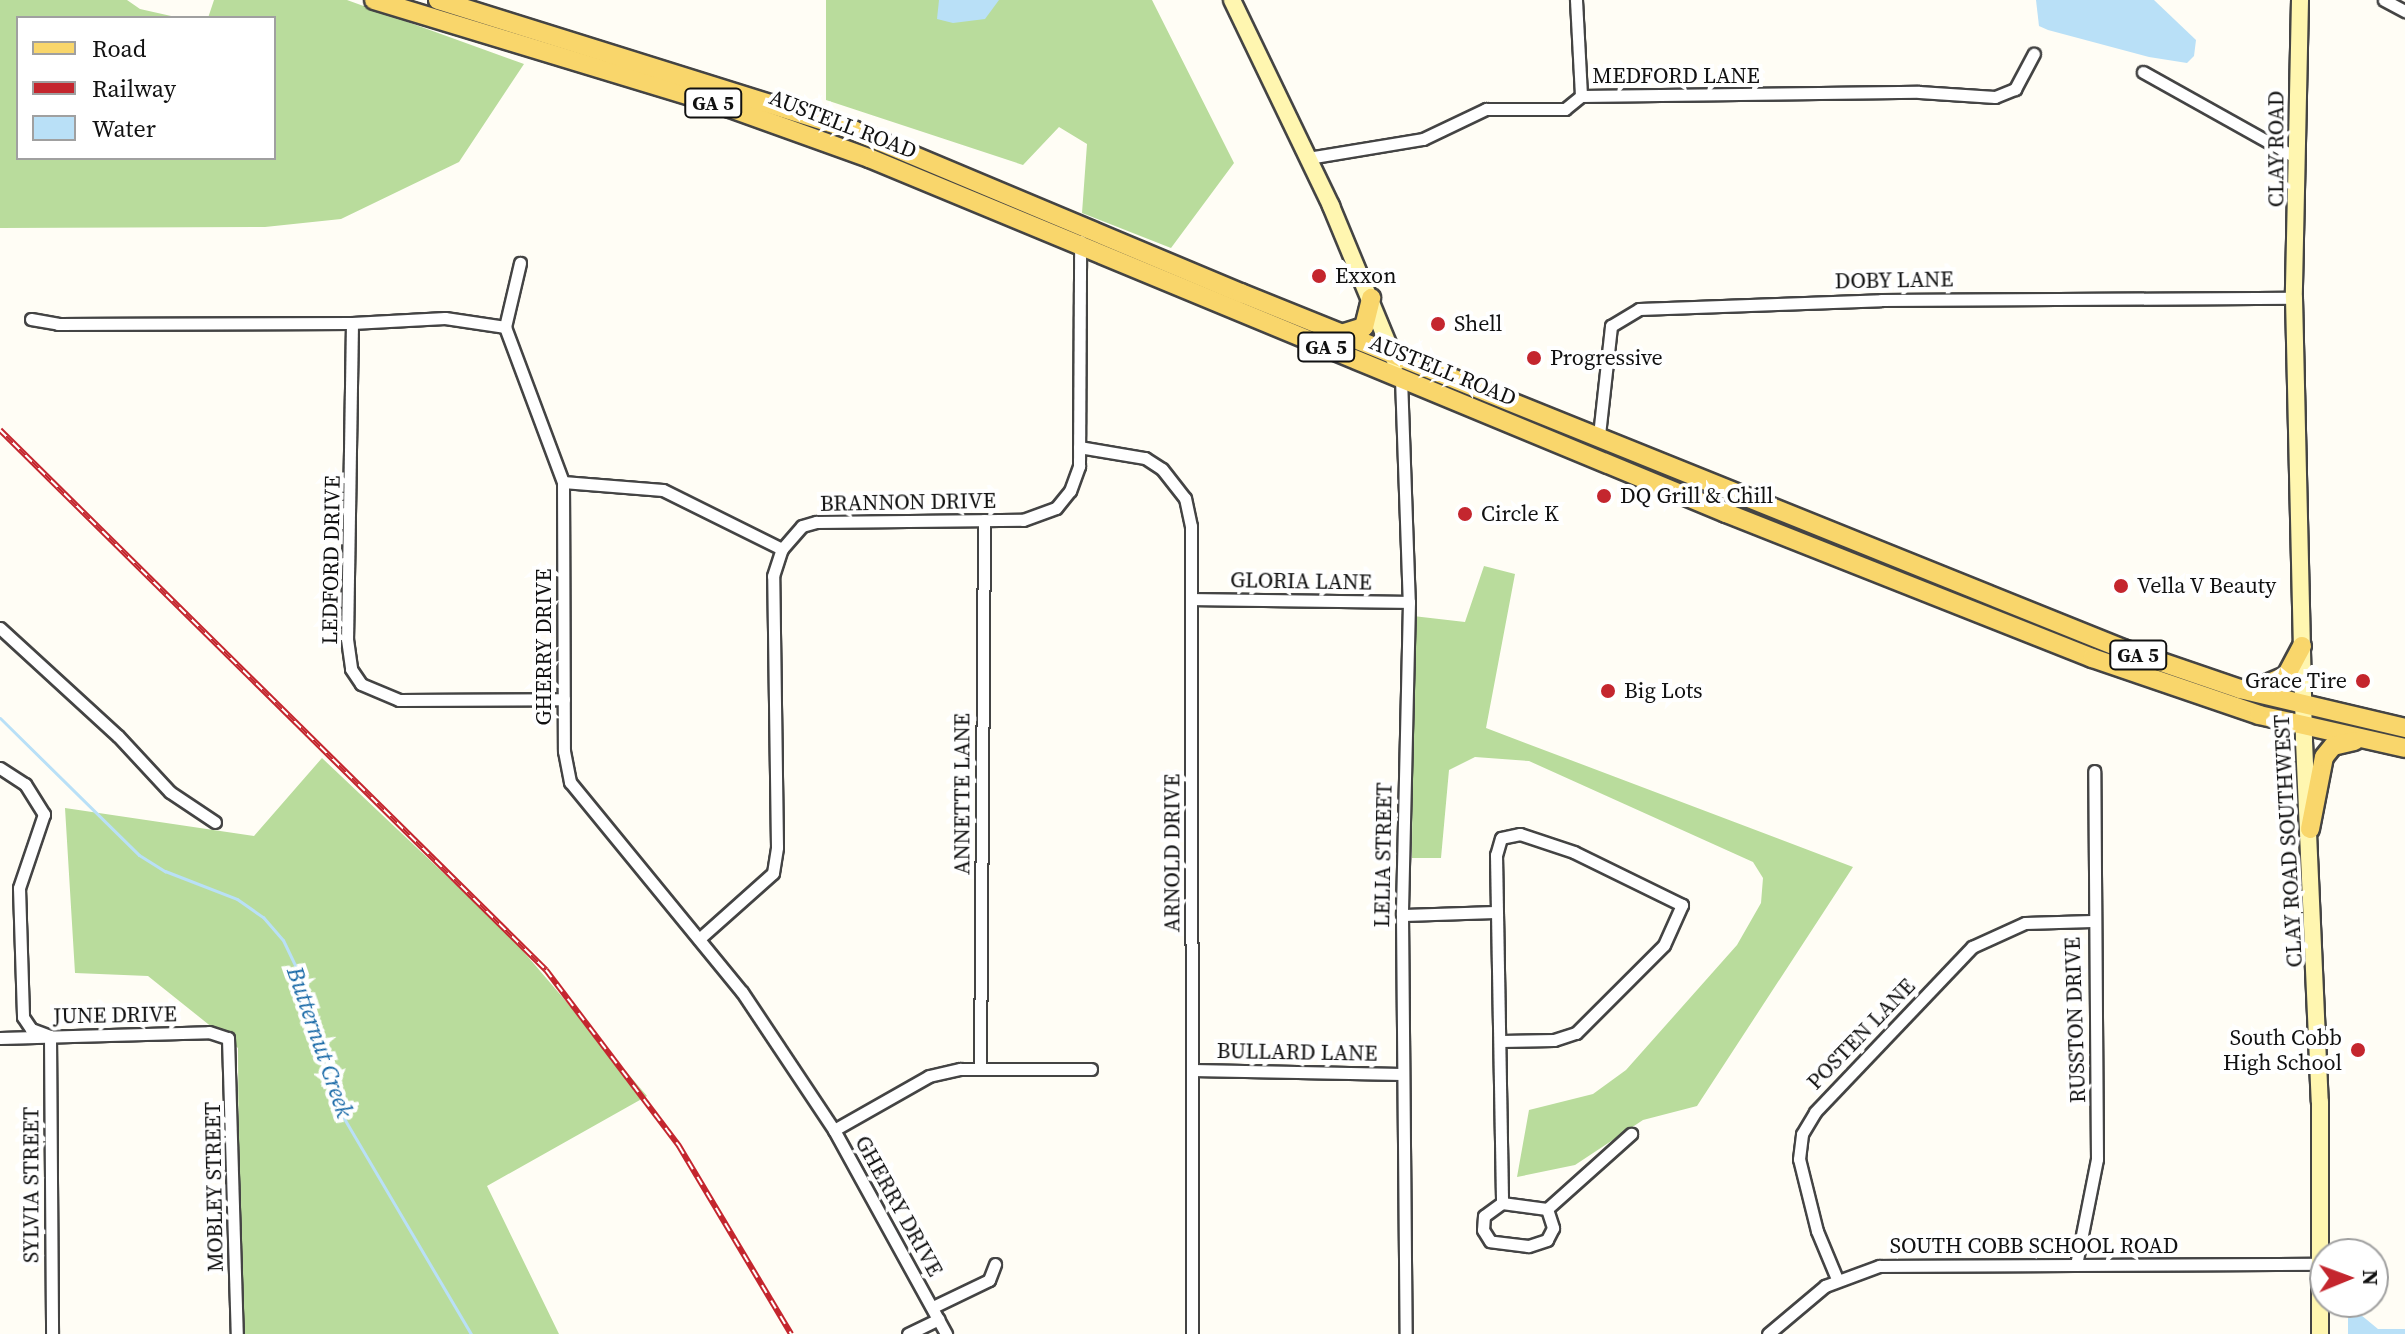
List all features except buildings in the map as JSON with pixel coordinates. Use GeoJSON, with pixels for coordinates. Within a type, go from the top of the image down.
{"type":"FeatureCollection","features":[{"type":"Feature","properties":{"kind":"main road","name":"AUSTELL ROAD"},"geometry":{"type":"LineString","coordinates":[[374,0],[442,24],[802,133],[2092,658],[2303,726],[2405,748]]}},
{"type":"Feature","properties":{"kind":"main road","name":"AUSTELL ROAD"},"geometry":{"type":"LineString","coordinates":[[443,1],[540,36],[812,114],[2123,649],[2250,691],[2405,728]]}},
{"type":"Feature","properties":{"kind":"main road"},"geometry":{"type":"LineString","coordinates":[[1344,333],[1364,327],[1371,298]]}},
{"type":"Feature","properties":{"kind":"main road"},"geometry":{"type":"LineString","coordinates":[[2250,691],[2286,676],[2302,646]]}},
{"type":"Feature","properties":{"kind":"main road"},"geometry":{"type":"LineString","coordinates":[[2310,829],[2324,757],[2333,746],[2361,739]]}},
{"type":"Feature","properties":{"kind":"street"},"geometry":{"type":"LineString","coordinates":[[1232,0],[1371,298],[1401,378]]}},
{"type":"Feature","properties":{"kind":"street"},"geometry":{"type":"LineString","coordinates":[[1576,0],[1581,96]]}},
{"type":"Feature","properties":{"kind":"street","name":"CLAY ROAD"},"geometry":{"type":"LineString","coordinates":[[2294,298],[2300,0]]}},
{"type":"Feature","properties":{"kind":"street"},"geometry":{"type":"LineString","coordinates":[[2384,0],[2405,11]]}},
{"type":"Feature","properties":{"kind":"street"},"geometry":{"type":"LineString","coordinates":[[442,24],[443,1]]}},
{"type":"Feature","properties":{"kind":"street","name":"MEDFORD LANE"},"geometry":{"type":"LineString","coordinates":[[1308,158],[1423,139],[1486,109],[1565,109],[1581,96],[1933,92],[1995,97],[2015,89],[2034,54]]}},
{"type":"Feature","properties":{"kind":"street"},"geometry":{"type":"LineString","coordinates":[[2143,72],[2295,157]]}},
{"type":"Feature","properties":{"kind":"street","name":"BRANNON DRIVE"},"geometry":{"type":"LineString","coordinates":[[782,549],[802,526],[816,522],[1023,520],[1056,508],[1070,491],[1079,447],[1082,246],[1076,222]]}},
{"type":"Feature","properties":{"kind":"street"},"geometry":{"type":"LineString","coordinates":[[31,319],[58,324],[352,323],[445,318],[505,327],[520,263]]}},
{"type":"Feature","properties":{"kind":"street","name":"DOBY LANE"},"geometry":{"type":"LineString","coordinates":[[1599,435],[1611,326],[1639,309],[1897,300],[2294,298]]}},
{"type":"Feature","properties":{"kind":"street","name":"CLAY ROAD SOUTHWEST"},"geometry":{"type":"LineString","coordinates":[[2294,298],[2303,726],[2310,829],[2320,1238]]}},
{"type":"Feature","properties":{"kind":"street","name":"LEDFORD DRIVE"},"geometry":{"type":"LineString","coordinates":[[352,323],[347,639],[351,669],[361,684],[399,700],[564,699]]}},
{"type":"Feature","properties":{"kind":"street","name":"GHERRY DRIVE"},"geometry":{"type":"LineString","coordinates":[[505,327],[563,482],[564,699],[570,782],[742,992],[834,1130],[946,1334]]}},
{"type":"Feature","properties":{"kind":"street","name":"LELIA STREET"},"geometry":{"type":"LineString","coordinates":[[1401,378],[1409,602],[1402,915],[1406,1334]]}},
{"type":"Feature","properties":{"kind":"street","name":"ARNOLD DRIVE"},"geometry":{"type":"LineString","coordinates":[[1079,447],[1145,458],[1178,485],[1191,526],[1192,1334]]}},
{"type":"Feature","properties":{"kind":"street"},"geometry":{"type":"LineString","coordinates":[[563,482],[663,490],[782,549],[773,576],[777,847],[773,873],[699,939]]}},
{"type":"Feature","properties":{"kind":"street","name":"ANNETTE LANE"},"geometry":{"type":"LineString","coordinates":[[980,1069],[984,520]]}},
{"type":"Feature","properties":{"kind":"street","name":"GLORIA LANE"},"geometry":{"type":"LineString","coordinates":[[1193,599],[1409,602]]}},
{"type":"Feature","properties":{"kind":"street"},"geometry":{"type":"LineString","coordinates":[[0,628],[118,736],[170,792],[215,822]]}},
{"type":"Feature","properties":{"kind":"street"},"geometry":{"type":"LineString","coordinates":[[0,768],[25,784],[44,814],[40,838],[22,871],[23,1017],[31,1029],[50,1036]]}},
{"type":"Feature","properties":{"kind":"street","name":"RUSSTON DRIVE"},"geometry":{"type":"LineString","coordinates":[[2076,1265],[2097,1159],[2092,921],[2094,771]]}},
{"type":"Feature","properties":{"kind":"street"},"geometry":{"type":"LineString","coordinates":[[1501,1041],[1554,1040],[1576,1033],[1598,1017],[1664,945],[1682,905],[1574,852],[1520,834],[1501,838],[1497,912],[1502,1203]]}},
{"type":"Feature","properties":{"kind":"street"},"geometry":{"type":"LineString","coordinates":[[1402,915],[1497,912]]}},
{"type":"Feature","properties":{"kind":"street","name":"POSTEN LANE"},"geometry":{"type":"LineString","coordinates":[[1837,1279],[1817,1231],[1799,1159],[1802,1134],[1815,1112],[1972,947],[2025,923],[2092,921]]}},
{"type":"Feature","properties":{"kind":"street","name":"JUNE DRIVE"},"geometry":{"type":"LineString","coordinates":[[0,1038],[209,1032],[228,1038]]}},
{"type":"Feature","properties":{"kind":"street","name":"SYLVIA STREET"},"geometry":{"type":"LineString","coordinates":[[50,1036],[52,1334]]}},
{"type":"Feature","properties":{"kind":"street","name":"MOBLEY STREET"},"geometry":{"type":"LineString","coordinates":[[228,1038],[237,1334]]}},
{"type":"Feature","properties":{"kind":"street"},"geometry":{"type":"LineString","coordinates":[[834,1130],[929,1076],[980,1069],[1091,1069]]}},
{"type":"Feature","properties":{"kind":"street","name":"BULLARD LANE"},"geometry":{"type":"LineString","coordinates":[[1192,1070],[1402,1074]]}},
{"type":"Feature","properties":{"kind":"street"},"geometry":{"type":"LineString","coordinates":[[1547,1209],[1553,1228],[1547,1240],[1535,1246],[1501,1246],[1486,1236],[1483,1223],[1488,1210],[1502,1203],[1547,1209],[1631,1134]]}},
{"type":"Feature","properties":{"kind":"street"},"geometry":{"type":"LineString","coordinates":[[933,1307],[989,1280],[995,1264]]}},
{"type":"Feature","properties":{"kind":"street","name":"SOUTH COBB SCHOOL ROAD"},"geometry":{"type":"LineString","coordinates":[[1768,1334],[1837,1279],[1879,1266],[2309,1264]]}},
{"type":"Feature","properties":{"kind":"street"},"geometry":{"type":"LineString","coordinates":[[908,1334],[939,1319]]}},
{"type":"Feature","properties":{"kind":"green space"},"geometry":{"type":"Polygon","coordinates":[[[0,0],[127,0],[140,9],[171,16],[16,16],[16,160],[276,160],[276,16],[209,16],[214,0],[347,0],[524,64],[459,162],[341,219],[265,227],[0,228],[0,0]]]}},
{"type":"Feature","properties":{"kind":"green space"},"geometry":{"type":"Polygon","coordinates":[[[826,0],[1152,0],[1234,163],[1171,248],[1082,213],[1087,144],[1059,127],[1023,165],[826,100],[826,0]]]}},
{"type":"Feature","properties":{"kind":"green space"},"geometry":{"type":"Polygon","coordinates":[[[1484,566],[1515,574],[1486,728],[1853,867],[1697,1106],[1643,1120],[1575,1165],[1517,1177],[1529,1110],[1593,1094],[1626,1070],[1737,945],[1761,903],[1763,878],[1753,862],[1529,761],[1475,757],[1449,770],[1441,858],[1412,858],[1413,616],[1465,622],[1484,566]]]}},
{"type":"Feature","properties":{"kind":"green space"},"geometry":{"type":"Polygon","coordinates":[[[322,758],[511,937],[647,1096],[487,1186],[559,1334],[240,1334],[238,1048],[148,976],[75,973],[65,808],[254,836],[322,758]]]}},
{"type":"Feature","properties":{"kind":"water"},"geometry":{"type":"Polygon","coordinates":[[[939,0],[999,0],[985,19],[953,23],[937,19],[939,0]]]}},
{"type":"Feature","properties":{"kind":"water"},"geometry":{"type":"Polygon","coordinates":[[[2036,0],[2154,0],[2196,40],[2194,56],[2187,63],[2149,57],[2048,30],[2039,26],[2036,0]]]}},
{"type":"Feature","properties":{"kind":"water"},"geometry":{"type":"Polygon","coordinates":[[[2348,1318],[2365,1318],[2378,1329],[2405,1329],[2405,1334],[2348,1334],[2348,1318]]]}},
{"type":"Feature","properties":{"kind":"waterway","name":"Butternut Creek"},"geometry":{"type":"LineString","coordinates":[[0,718],[139,855],[165,871],[237,899],[263,917],[283,940],[303,982],[342,1115],[471,1334]]}},
{"type":"Feature","properties":{"kind":"railway"},"geometry":{"type":"LineString","coordinates":[[0,430],[546,970],[679,1146],[791,1334]]}},
{"type":"Feature","properties":{"kind":"place","name":"Exxon"},"geometry":{"type":"Point","coordinates":[1319,276]}},
{"type":"Feature","properties":{"kind":"place","name":"Shell"},"geometry":{"type":"Point","coordinates":[1438,324]}},
{"type":"Feature","properties":{"kind":"place","name":"Progressive"},"geometry":{"type":"Point","coordinates":[1534,358]}},
{"type":"Feature","properties":{"kind":"place","name":"DQ Grill & Chill"},"geometry":{"type":"Point","coordinates":[1604,496]}},
{"type":"Feature","properties":{"kind":"place","name":"Circle K"},"geometry":{"type":"Point","coordinates":[1465,514]}},
{"type":"Feature","properties":{"kind":"place","name":"Vella V Beauty"},"geometry":{"type":"Point","coordinates":[2121,586]}},
{"type":"Feature","properties":{"kind":"place","name":"Grace Tire"},"geometry":{"type":"Point","coordinates":[2363,681]}},
{"type":"Feature","properties":{"kind":"place","name":"Big Lots"},"geometry":{"type":"Point","coordinates":[1608,691]}},
{"type":"Feature","properties":{"kind":"place","name":"South Cobb High School"},"geometry":{"type":"Point","coordinates":[2358,1050]}}]}
